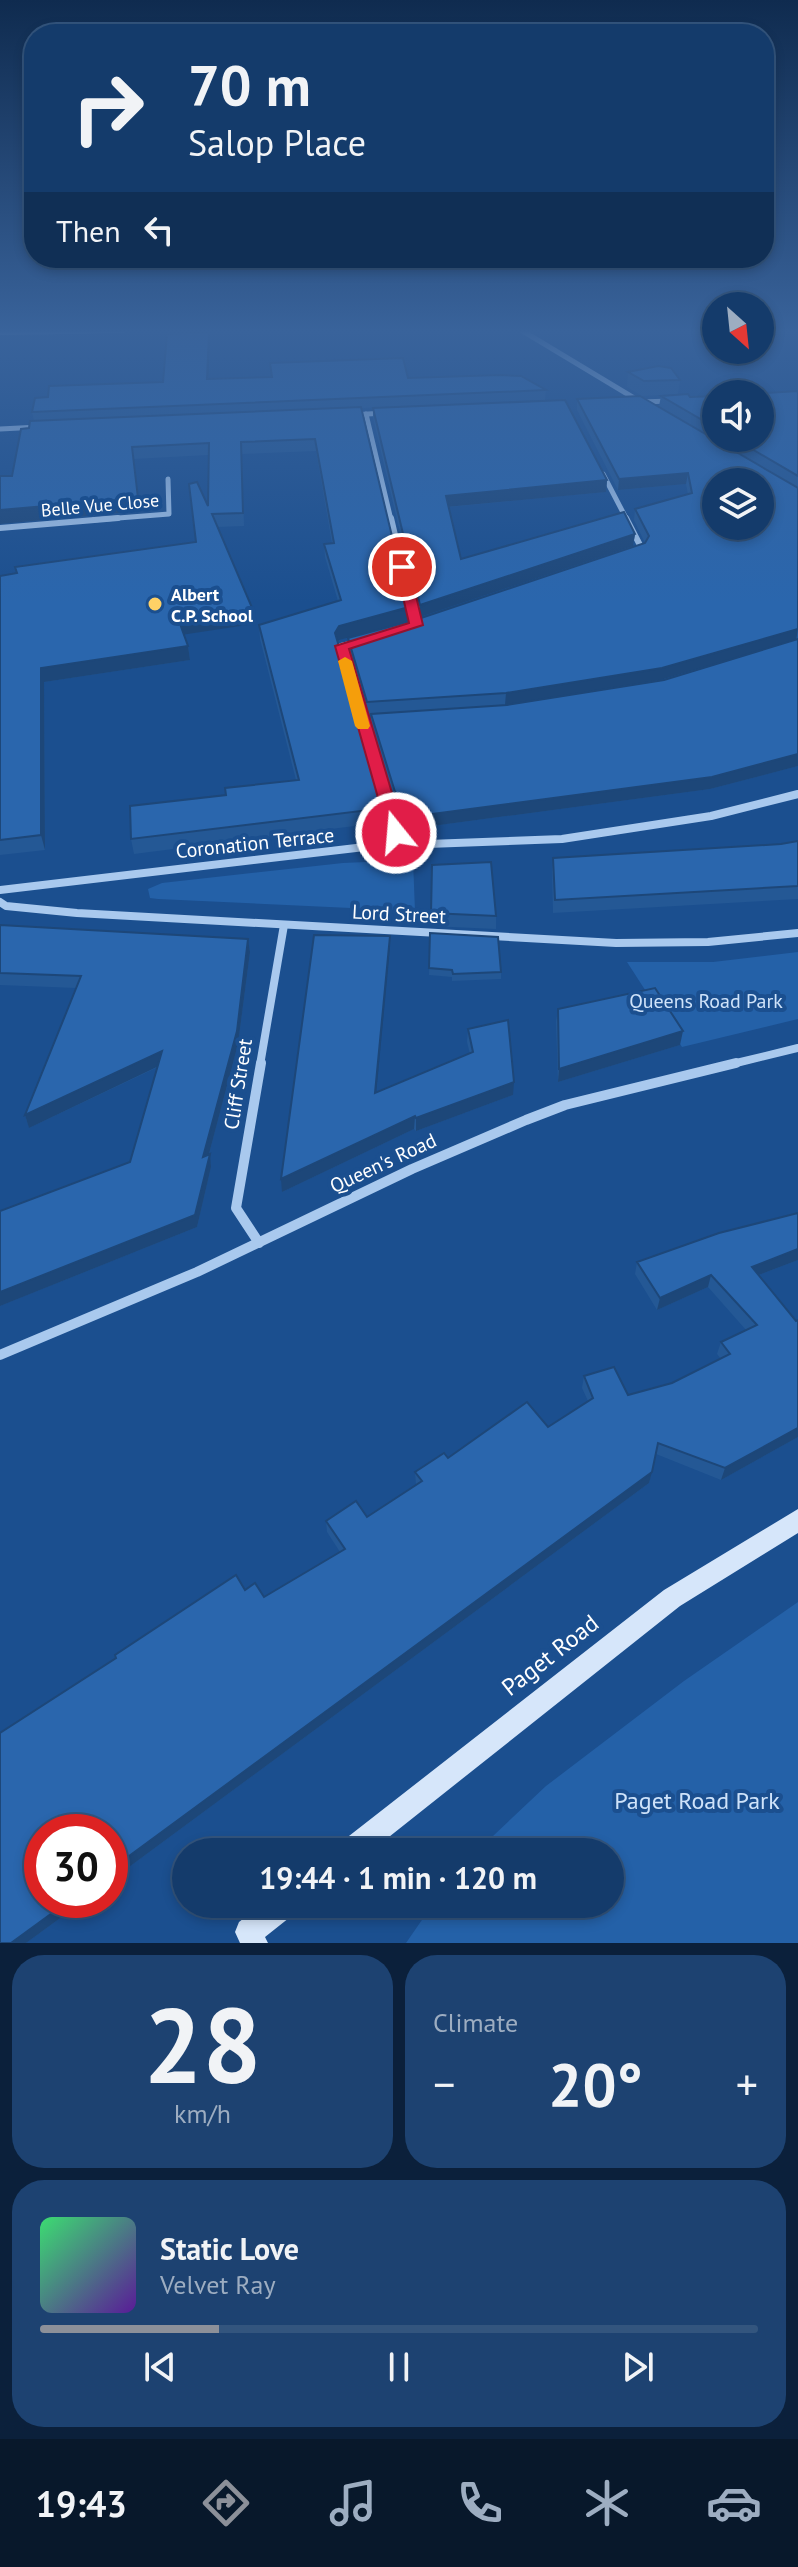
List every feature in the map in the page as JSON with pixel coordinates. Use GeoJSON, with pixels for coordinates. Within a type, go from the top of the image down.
{"type":"FeatureCollection","features":[{"type":"Feature","properties":{"kind":"street"},"geometry":{"type":"LineString","coordinates":[[368,421],[416,625]]}},
{"type":"Feature","properties":{"kind":"street"},"geometry":{"type":"LineString","coordinates":[[0,429],[48,427]]}},
{"type":"Feature","properties":{"kind":"street"},"geometry":{"type":"LineString","coordinates":[[600,467],[642,549],[632,553]]}},
{"type":"Feature","properties":{"kind":"street","name":"Belle Vue Close"},"geometry":{"type":"LineString","coordinates":[[0,528],[169,514],[168,479]]}},
{"type":"Feature","properties":{"kind":"street"},"geometry":{"type":"LineString","coordinates":[[401,629],[431,620]]}},
{"type":"Feature","properties":{"kind":"street"},"geometry":{"type":"LineString","coordinates":[[371,638],[341,646],[400,846]]}},
{"type":"Feature","properties":{"kind":"street"},"geometry":{"type":"LineString","coordinates":[[361,721],[376,720]]}},
{"type":"Feature","properties":{"kind":"street","name":"Coronation Terrace"},"geometry":{"type":"LineString","coordinates":[[0,890],[283,856],[400,846],[520,843],[598,835],[711,816],[798,794]]}},
{"type":"Feature","properties":{"kind":"street","name":"Lord Street"},"geometry":{"type":"LineString","coordinates":[[0,902],[6,906],[77,913],[616,943],[708,942],[798,933]]}},
{"type":"Feature","properties":{"kind":"street","name":"Cliff Street"},"geometry":{"type":"LineString","coordinates":[[259,1243],[236,1208],[284,925]]}},
{"type":"Feature","properties":{"kind":"street","name":"Queen's Road"},"geometry":{"type":"LineString","coordinates":[[0,1355],[259,1243],[443,1154],[555,1108],[798,1048]]}},
{"type":"Feature","properties":{"kind":"street","name":"Paget Road"},"geometry":{"type":"LineString","coordinates":[[367,1838],[672,1598],[798,1520]]}},
{"type":"Feature","properties":{"kind":"street"},"geometry":{"type":"LineString","coordinates":[[246,1939],[269,1918]]}},
{"type":"Feature","properties":{"kind":"green space"},"geometry":{"type":"Polygon","coordinates":[[[413,860],[415,911],[158,899],[150,898],[148,889],[162,883],[343,863],[413,860]]]}},
{"type":"Feature","properties":{"kind":"green space","name":"Queens Road Park"},"geometry":{"type":"Polygon","coordinates":[[[798,952],[798,1019],[682,1047],[627,962],[713,962],[798,952]]]}},
{"type":"Feature","properties":{"kind":"green space","name":"Paget Road Park"},"geometry":{"type":"Polygon","coordinates":[[[798,1602],[798,1943],[406,1943],[423,1918],[624,1918],[624,1838],[491,1838],[546,1786],[684,1681],[798,1602]]]}},
{"type":"Feature","properties":{"kind":"building"},"geometry":{"type":"Polygon","coordinates":[[[30,421],[364,421],[409,607],[339,626],[335,633],[386,808],[131,839],[130,806],[226,795],[225,788],[299,780],[259,625],[341,600],[324,544],[334,543],[315,439],[241,442],[243,513],[212,514],[253,610],[179,621],[188,646],[41,668],[41,835],[0,840],[0,576],[17,573],[15,567],[196,542],[189,484],[197,482],[208,506],[209,443],[132,447],[138,498],[0,510],[0,476],[12,476],[21,429],[29,428],[30,421]]]}},
{"type":"Feature","properties":{"kind":"building"},"geometry":{"type":"Polygon","coordinates":[[[376,421],[576,421],[607,480],[446,496],[461,559],[624,512],[635,534],[420,605],[376,421]]]}},
{"type":"Feature","properties":{"kind":"building"},"geometry":{"type":"Polygon","coordinates":[[[588,421],[682,421],[702,432],[702,452],[736,452],[764,468],[702,468],[702,540],[774,540],[774,474],[798,488],[798,629],[662,668],[506,693],[367,702],[348,638],[418,619],[645,543],[649,536],[635,509],[692,493],[688,473],[619,479],[588,421]]]}},
{"type":"Feature","properties":{"kind":"building"},"geometry":{"type":"Polygon","coordinates":[[[774,421],[798,421],[798,476],[757,452],[774,452],[774,421]]]}},
{"type":"Feature","properties":{"kind":"building"},"geometry":{"type":"Polygon","coordinates":[[[798,639],[798,754],[712,777],[417,816],[415,806],[400,808],[371,714],[507,705],[664,680],[798,639]]]}},
{"type":"Feature","properties":{"kind":"building"},"geometry":{"type":"Polygon","coordinates":[[[798,841],[798,886],[555,900],[553,858],[798,841]]]}},
{"type":"Feature","properties":{"kind":"building"},"geometry":{"type":"Polygon","coordinates":[[[491,862],[496,916],[431,913],[432,865],[491,862]]]}},
{"type":"Feature","properties":{"kind":"building"},"geometry":{"type":"Polygon","coordinates":[[[0,925],[248,939],[237,1031],[203,1157],[210,1154],[195,1215],[0,1292],[0,1211],[130,1162],[162,1051],[25,1115],[81,976],[0,973],[0,925]]]}},
{"type":"Feature","properties":{"kind":"building"},"geometry":{"type":"Polygon","coordinates":[[[430,933],[498,937],[501,972],[453,974],[452,970],[429,968],[430,933]]]}},
{"type":"Feature","properties":{"kind":"building"},"geometry":{"type":"Polygon","coordinates":[[[314,935],[390,936],[375,1093],[473,1052],[468,1029],[508,1020],[514,1082],[415,1116],[281,1179],[314,935]]]}},
{"type":"Feature","properties":{"kind":"building"},"geometry":{"type":"Polygon","coordinates":[[[655,988],[683,1031],[559,1069],[558,1009],[655,988]]]}},
{"type":"Feature","properties":{"kind":"building"},"geometry":{"type":"Polygon","coordinates":[[[798,1213],[798,1249],[752,1267],[798,1320],[798,1428],[725,1468],[658,1443],[652,1472],[128,1857],[128,1814],[24,1814],[24,1918],[45,1918],[11,1943],[0,1943],[0,1733],[236,1575],[245,1590],[255,1583],[264,1597],[345,1549],[326,1521],[356,1501],[367,1517],[422,1481],[415,1472],[444,1453],[448,1458],[527,1402],[548,1427],[593,1398],[584,1376],[614,1367],[628,1395],[672,1383],[730,1354],[721,1342],[757,1325],[711,1275],[660,1298],[637,1262],[719,1233],[798,1213]]]}},
{"type":"Feature","properties":{"kind":"slow traffic"},"geometry":{"type":"LineString","coordinates":[[345,661],[363,726]]}},
{"type":"Feature","properties":{"kind":"place","name":"Albert C.P. School"},"geometry":{"type":"Point","coordinates":[155,604]}},
{"type":"Feature","properties":{"kind":"route"},"geometry":{"type":"LineString","coordinates":[[396,833],[341,646],[416,625],[402,567]]}}]}
